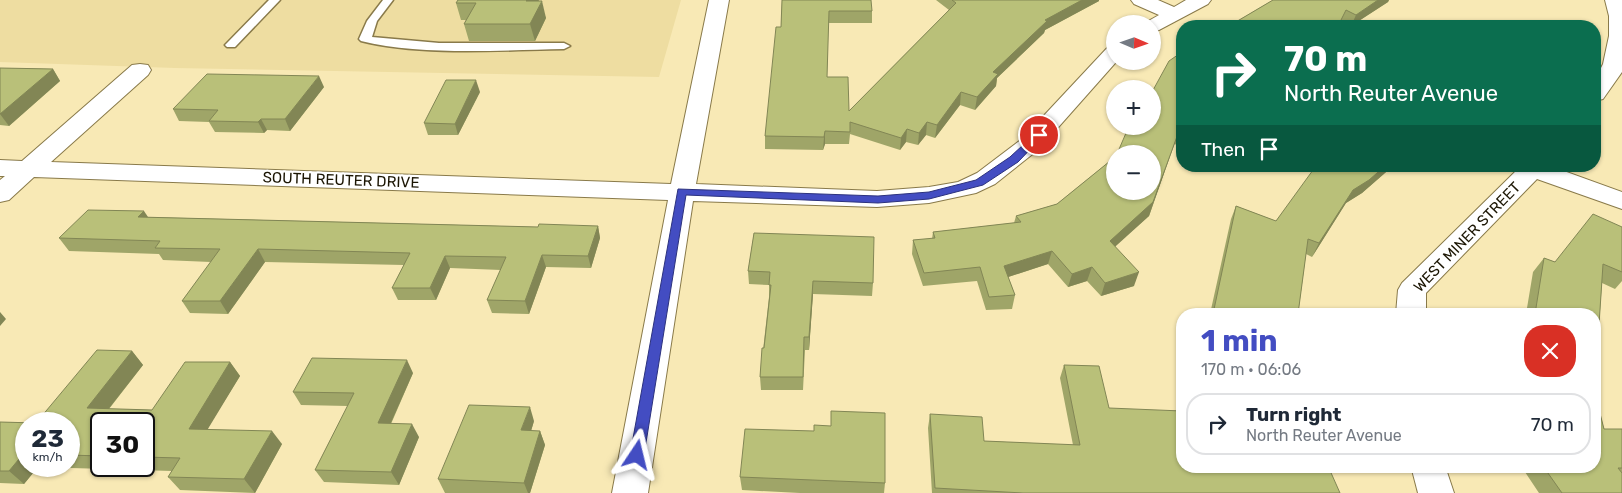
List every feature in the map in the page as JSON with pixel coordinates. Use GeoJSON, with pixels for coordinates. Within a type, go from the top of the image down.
{"type":"FeatureCollection","features":[{"type":"Feature","properties":{"kind":"street"},"geometry":{"type":"LineString","coordinates":[[630,493],[682,192],[719,0]]}},
{"type":"Feature","properties":{"kind":"street"},"geometry":{"type":"LineString","coordinates":[[1141,0],[1174,14]]}},
{"type":"Feature","properties":{"kind":"street"},"geometry":{"type":"LineString","coordinates":[[1161,21],[1200,0]]}},
{"type":"Feature","properties":{"kind":"street"},"geometry":{"type":"LineString","coordinates":[[1601,86],[1611,73],[1621,39],[1620,8],[1615,0]]}},
{"type":"Feature","properties":{"kind":"street","name":"SOUTH REUTER DRIVE"},"geometry":{"type":"LineString","coordinates":[[0,168],[878,199],[929,196],[979,183],[1014,159],[1045,129],[1106,61]]}},
{"type":"Feature","properties":{"kind":"street"},"geometry":{"type":"LineString","coordinates":[[0,194],[140,70]]}},
{"type":"Feature","properties":{"kind":"street","name":"WEST MINER STREET"},"geometry":{"type":"LineString","coordinates":[[1410,308],[1412,290],[1531,172]]}},
{"type":"Feature","properties":{"kind":"street"},"geometry":{"type":"LineString","coordinates":[[1546,172],[1622,201]]}},
{"type":"Feature","properties":{"kind":"street"},"geometry":{"type":"LineString","coordinates":[[1430,473],[1436,493]]}},
{"type":"Feature","properties":{"kind":"lane"},"geometry":{"type":"LineString","coordinates":[[231,45],[275,0]]}},
{"type":"Feature","properties":{"kind":"lane"},"geometry":{"type":"LineString","coordinates":[[388,0],[372,21],[365,39],[386,43],[564,46]]}},
{"type":"Feature","properties":{"kind":"shaded area"},"geometry":{"type":"Polygon","coordinates":[[[0,0],[681,0],[659,77],[175,68],[0,62],[0,0]]]}},
{"type":"Feature","properties":{"kind":"building"},"geometry":{"type":"Polygon","coordinates":[[[458,0],[542,1],[530,24],[464,24],[476,3],[456,3],[458,0]]]}},
{"type":"Feature","properties":{"kind":"building"},"geometry":{"type":"Polygon","coordinates":[[[782,0],[871,0],[872,11],[829,11],[827,77],[848,77],[849,111],[956,3],[952,0],[1082,0],[1045,20],[1047,21],[993,72],[998,74],[977,97],[961,92],[937,125],[927,122],[919,133],[907,129],[901,138],[850,122],[850,132],[825,131],[824,137],[765,136],[776,27],[781,27],[782,0]]]}},
{"type":"Feature","properties":{"kind":"building"},"geometry":{"type":"Polygon","coordinates":[[[1273,0],[1378,0],[1356,15],[1346,10],[1341,20],[1239,20],[1273,0]]]}},
{"type":"Feature","properties":{"kind":"building"},"geometry":{"type":"Polygon","coordinates":[[[1176,56],[1176,139],[1161,180],[1161,145],[1121,145],[1125,135],[1161,135],[1161,80],[1159,80],[1169,61],[1176,56]]]}},
{"type":"Feature","properties":{"kind":"building"},"geometry":{"type":"Polygon","coordinates":[[[0,68],[53,69],[0,114],[0,68]]]}},
{"type":"Feature","properties":{"kind":"building"},"geometry":{"type":"Polygon","coordinates":[[[207,74],[319,76],[285,119],[261,119],[258,122],[209,121],[218,110],[173,109],[207,74]]]}},
{"type":"Feature","properties":{"kind":"building"},"geometry":{"type":"Polygon","coordinates":[[[446,80],[476,80],[455,124],[424,123],[446,80]]]}},
{"type":"Feature","properties":{"kind":"building"},"geometry":{"type":"Polygon","coordinates":[[[1106,164],[1106,200],[1154,200],[1110,241],[1139,272],[1105,283],[1092,267],[1072,274],[1052,251],[1004,266],[1015,295],[989,297],[980,267],[924,273],[913,240],[935,238],[933,232],[1021,222],[1016,216],[1057,204],[1106,164]]]}},
{"type":"Feature","properties":{"kind":"building"},"geometry":{"type":"Polygon","coordinates":[[[1312,172],[1378,172],[1353,190],[1319,243],[1308,239],[1299,308],[1214,308],[1236,206],[1276,221],[1312,172]]]}},
{"type":"Feature","properties":{"kind":"building"},"geometry":{"type":"Polygon","coordinates":[[[88,210],[144,211],[138,217],[538,227],[539,224],[598,226],[588,256],[542,255],[525,301],[487,300],[506,257],[445,256],[430,288],[392,288],[410,253],[258,249],[220,301],[182,301],[220,249],[155,248],[160,241],[59,238],[88,210]]]}},
{"type":"Feature","properties":{"kind":"building"},"geometry":{"type":"Polygon","coordinates":[[[1593,214],[1622,227],[1622,272],[1603,264],[1600,308],[1536,308],[1544,258],[1555,262],[1593,214]]]}},
{"type":"Feature","properties":{"kind":"building"},"geometry":{"type":"Polygon","coordinates":[[[754,233],[874,237],[873,283],[813,281],[809,337],[804,337],[803,377],[760,377],[771,285],[769,285],[770,272],[748,271],[754,233]]]}},
{"type":"Feature","properties":{"kind":"building"},"geometry":{"type":"Polygon","coordinates":[[[97,350],[132,351],[87,408],[152,410],[185,362],[230,362],[189,429],[272,431],[244,479],[168,477],[180,458],[155,457],[155,412],[90,412],[90,456],[80,455],[80,412],[45,412],[97,350]]]}},
{"type":"Feature","properties":{"kind":"building"},"geometry":{"type":"Polygon","coordinates":[[[312,358],[407,360],[378,423],[412,424],[391,472],[315,470],[354,393],[293,392],[312,358]]]}},
{"type":"Feature","properties":{"kind":"building"},"geometry":{"type":"Polygon","coordinates":[[[1064,365],[1099,366],[1109,408],[1176,411],[1176,473],[1331,473],[1340,493],[1023,493],[935,488],[930,414],[982,417],[984,441],[1080,445],[1064,365]]]}},
{"type":"Feature","properties":{"kind":"building"},"geometry":{"type":"Polygon","coordinates":[[[469,405],[530,407],[521,430],[540,431],[524,483],[438,479],[469,405]]]}},
{"type":"Feature","properties":{"kind":"building"},"geometry":{"type":"Polygon","coordinates":[[[831,411],[885,413],[885,483],[740,477],[745,429],[814,431],[814,425],[831,426],[831,411]]]}},
{"type":"Feature","properties":{"kind":"building"},"geometry":{"type":"Polygon","coordinates":[[[1601,417],[1604,429],[1622,429],[1622,468],[1618,468],[1622,473],[1622,493],[1562,493],[1548,473],[1601,473],[1601,417]]]}},
{"type":"Feature","properties":{"kind":"building"},"geometry":{"type":"Polygon","coordinates":[[[0,422],[15,422],[15,464],[9,471],[0,471],[0,422]]]}},
{"type":"Feature","properties":{"kind":"route"},"geometry":{"type":"LineString","coordinates":[[637,455],[682,192],[878,199],[929,196],[979,183],[1014,159],[1039,135]]}}]}
